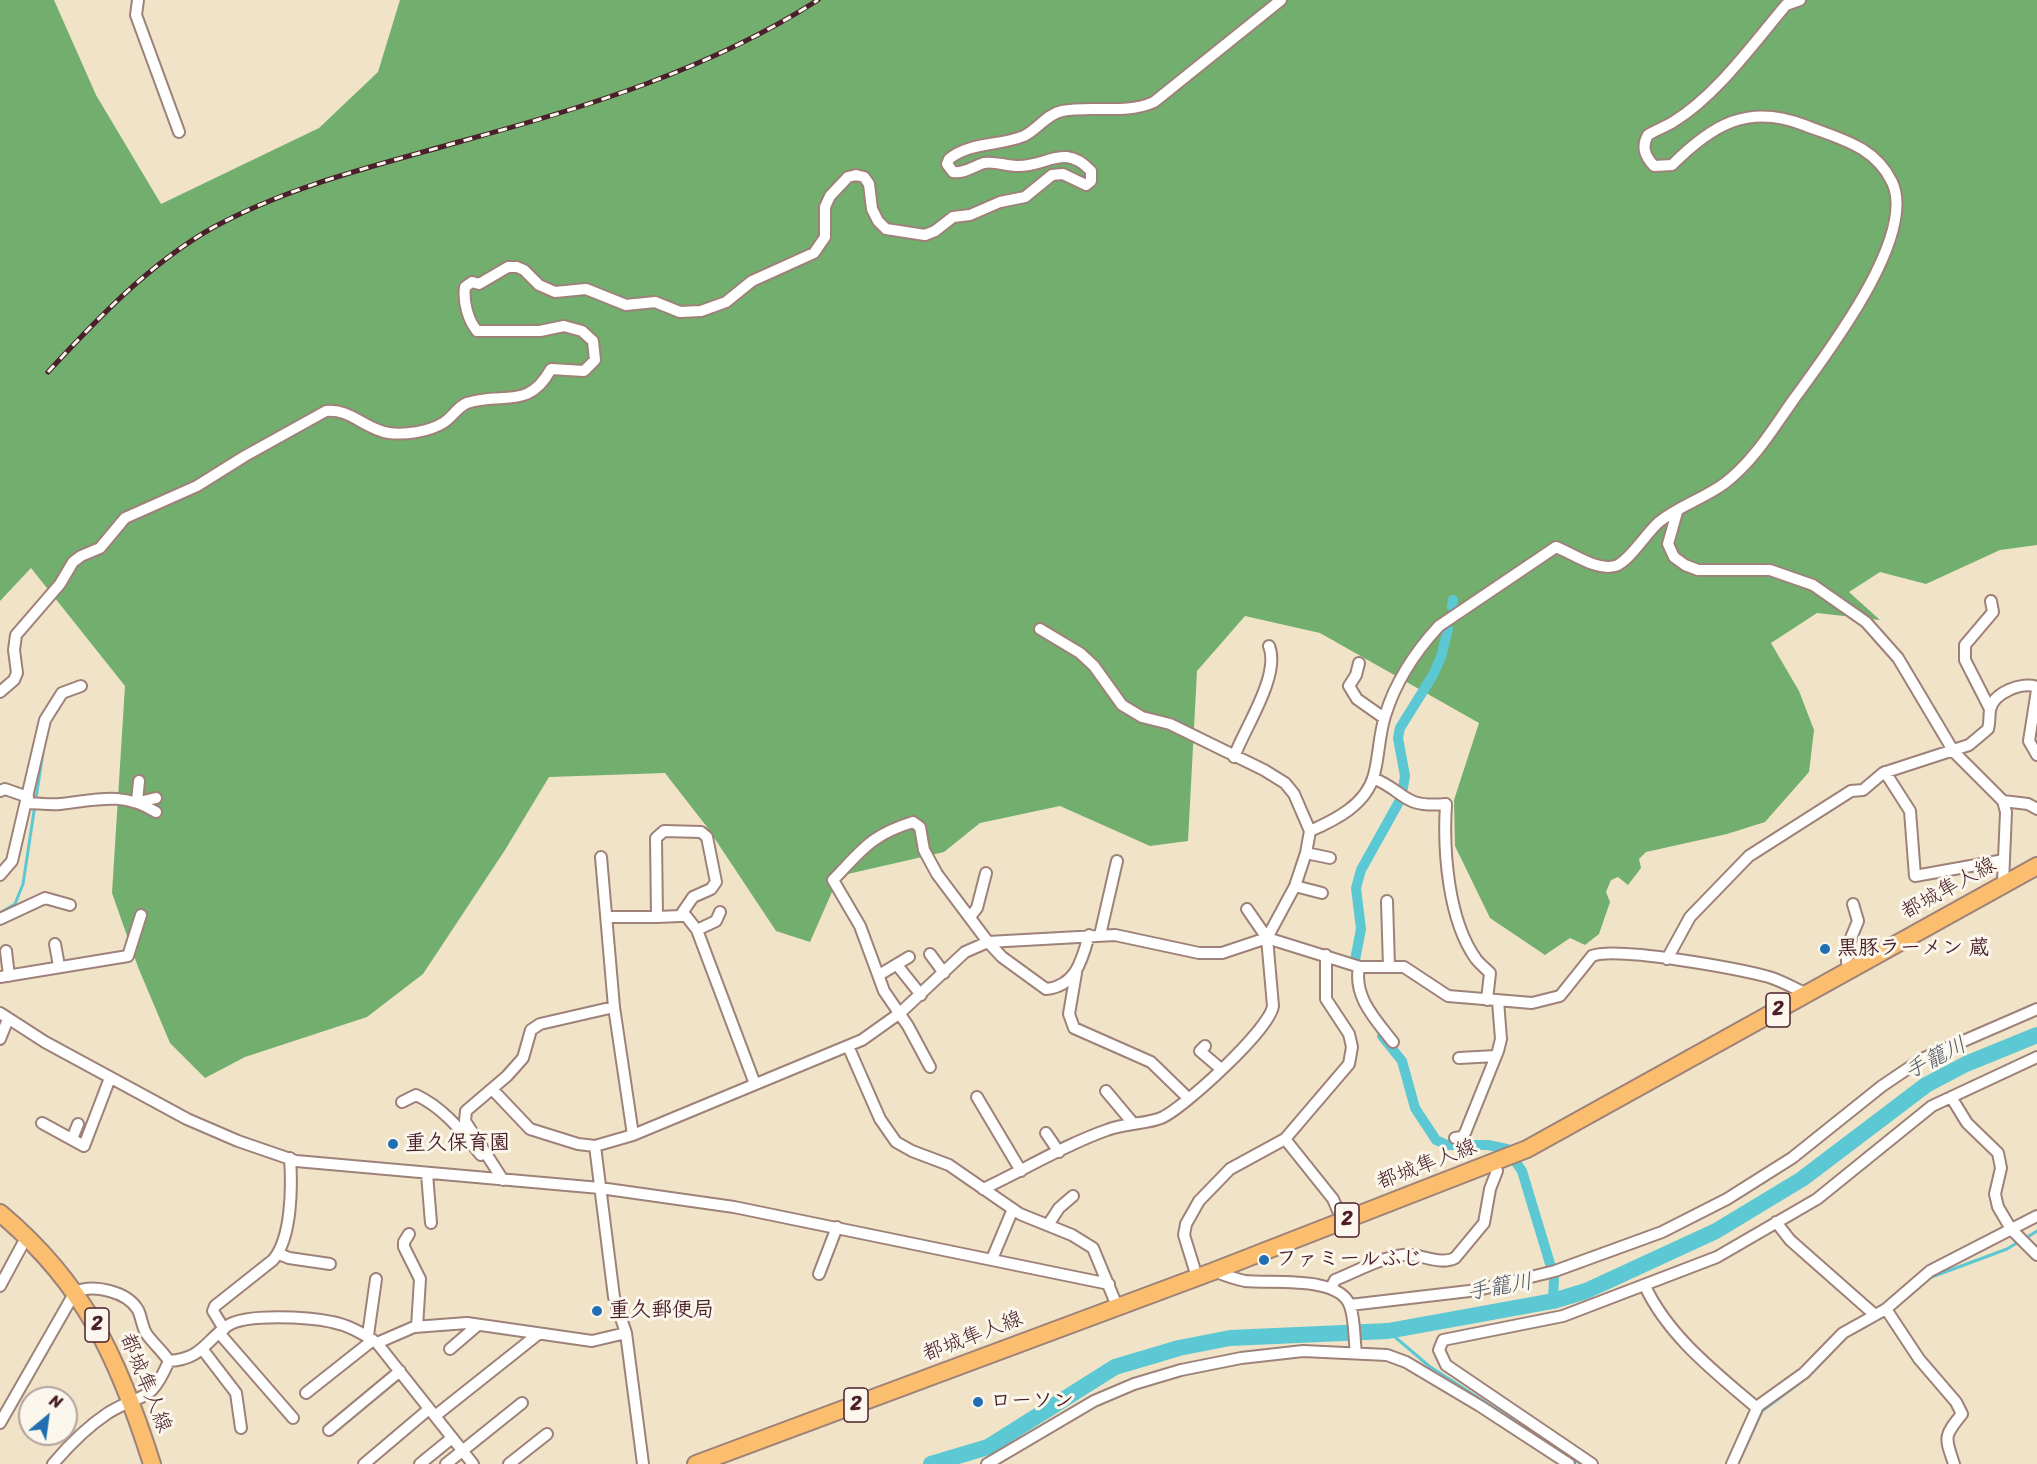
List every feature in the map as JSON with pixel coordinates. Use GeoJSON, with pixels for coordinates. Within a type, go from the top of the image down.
{"type":"FeatureCollection","features":[{"type":"Feature","properties":{"kind":"main road","name":"都城隼人線"},"geometry":{"type":"LineString","coordinates":[[696,1464],[1117,1306],[1214,1272],[1495,1163],[1519,1152],[2037,866]]}},
{"type":"Feature","properties":{"kind":"main road","name":"都城隼人線"},"geometry":{"type":"LineString","coordinates":[[0,1213],[27,1236],[75,1292],[98,1326],[133,1403],[152,1464]]}},
{"type":"Feature","properties":{"kind":"street"},"geometry":{"type":"LineString","coordinates":[[138,0],[136,15],[179,132]]}},
{"type":"Feature","properties":{"kind":"street"},"geometry":{"type":"LineString","coordinates":[[0,692],[14,680],[17,673],[14,650],[16,635],[60,584],[73,562],[100,548],[125,518],[196,486],[326,411],[335,410],[345,413],[382,431],[422,431],[443,423],[467,403],[522,397],[543,384],[551,369],[584,370],[595,360],[593,341],[582,331],[564,327],[540,331],[515,329],[477,331],[470,322],[464,294],[465,287],[472,282],[479,284],[492,279],[508,267],[517,267],[549,290],[586,289],[626,304],[660,303],[680,312],[690,313],[716,307],[752,281],[804,260],[814,253],[825,237],[825,207],[830,196],[849,177],[856,175],[864,177],[869,184],[872,209],[878,221],[886,229],[925,234],[935,231],[954,217],[970,215],[1000,202],[1025,197],[1052,175],[1063,174],[1086,185],[1091,181],[1091,171],[1080,161],[1068,156],[1019,166],[985,163],[958,173],[953,172],[947,164],[955,154],[1022,137],[1054,113],[1075,109],[1132,109],[1154,102],[1281,0]]}},
{"type":"Feature","properties":{"kind":"street"},"geometry":{"type":"LineString","coordinates":[[1310,831],[1343,815],[1373,778],[1384,718],[1395,688],[1426,641],[1439,626],[1477,597],[1520,573],[1556,547],[1602,568],[1618,566],[1660,522],[1689,502],[1725,483],[1754,453],[1842,333],[1869,287],[1888,245],[1897,207],[1893,183],[1865,148],[1788,119],[1764,115],[1738,118],[1685,152],[1672,165],[1654,166],[1646,158],[1644,147],[1648,135],[1691,109],[1721,80],[1786,5],[1800,0]]}},
{"type":"Feature","properties":{"kind":"street"},"geometry":{"type":"LineString","coordinates":[[1677,512],[1668,544],[1674,557],[1685,565],[1698,570],[1770,570],[1813,585],[1866,622],[1898,658],[1954,752],[2003,801],[2006,812],[2003,883]]}},
{"type":"Feature","properties":{"kind":"street"},"geometry":{"type":"LineString","coordinates":[[1667,959],[1690,917],[1749,856],[1851,791],[1863,790],[1886,772],[1954,752],[1969,745],[1988,729],[1990,709],[1965,660],[1965,645],[1993,612],[1991,601]]}},
{"type":"Feature","properties":{"kind":"street"},"geometry":{"type":"LineString","coordinates":[[983,1189],[1089,1136],[1132,1122],[1160,1118],[1188,1098],[1249,1041],[1272,1012],[1268,938],[1295,886],[1306,853],[1310,831],[1294,794],[1285,783],[1170,724],[1142,717],[1122,705],[1094,666],[1080,653],[1040,629]]}},
{"type":"Feature","properties":{"kind":"street"},"geometry":{"type":"LineString","coordinates":[[1234,757],[1271,672],[1272,653],[1269,646]]}},
{"type":"Feature","properties":{"kind":"street"},"geometry":{"type":"LineString","coordinates":[[1359,663],[1356,675],[1349,686],[1358,699],[1384,718]]}},
{"type":"Feature","properties":{"kind":"street"},"geometry":{"type":"LineString","coordinates":[[0,875],[12,861],[31,801],[45,720],[62,693],[81,686]]}},
{"type":"Feature","properties":{"kind":"street"},"geometry":{"type":"LineString","coordinates":[[1990,709],[2003,693],[2015,688],[2037,689],[2029,741],[2037,755]]}},
{"type":"Feature","properties":{"kind":"street"},"geometry":{"type":"LineString","coordinates":[[1886,772],[1910,811],[1915,876],[2004,860]]}},
{"type":"Feature","properties":{"kind":"street"},"geometry":{"type":"LineString","coordinates":[[1373,778],[1408,801],[1430,806],[1446,804],[1444,839],[1449,885],[1470,950],[1490,973],[1501,1039],[1465,1133],[1462,1137],[1455,1138]]}},
{"type":"Feature","properties":{"kind":"street"},"geometry":{"type":"LineString","coordinates":[[138,802],[139,781]]}},
{"type":"Feature","properties":{"kind":"street"},"geometry":{"type":"LineString","coordinates":[[0,791],[5,789],[31,801],[57,804],[102,797],[138,802],[156,798]]}},
{"type":"Feature","properties":{"kind":"street"},"geometry":{"type":"LineString","coordinates":[[2003,801],[2035,807],[2037,794]]}},
{"type":"Feature","properties":{"kind":"street"},"geometry":{"type":"LineString","coordinates":[[138,802],[156,812]]}},
{"type":"Feature","properties":{"kind":"street"},"geometry":{"type":"LineString","coordinates":[[930,1067],[900,1013],[884,991],[860,926],[833,880],[879,835],[913,822],[920,827],[924,850],[937,874],[988,942],[1002,957],[1046,989],[1058,988],[1076,973]]}},
{"type":"Feature","properties":{"kind":"street"},"geometry":{"type":"LineString","coordinates":[[657,917],[656,838],[664,831],[701,832],[707,837],[716,882],[711,889],[693,897],[680,916]]}},
{"type":"Feature","properties":{"kind":"street"},"geometry":{"type":"LineString","coordinates":[[1306,853],[1330,858]]}},
{"type":"Feature","properties":{"kind":"street"},"geometry":{"type":"LineString","coordinates":[[601,857],[608,916],[614,1007],[633,1135]]}},
{"type":"Feature","properties":{"kind":"street"},"geometry":{"type":"LineString","coordinates":[[1117,861],[1094,935],[1076,973],[1069,1014],[1074,1028],[1151,1062],[1188,1098]]}},
{"type":"Feature","properties":{"kind":"street"},"geometry":{"type":"LineString","coordinates":[[970,917],[977,908],[986,873]]}},
{"type":"Feature","properties":{"kind":"street"},"geometry":{"type":"LineString","coordinates":[[1295,886],[1322,892]]}},
{"type":"Feature","properties":{"kind":"street"},"geometry":{"type":"LineString","coordinates":[[0,919],[45,898],[70,905]]}},
{"type":"Feature","properties":{"kind":"street"},"geometry":{"type":"LineString","coordinates":[[1388,901],[1389,967]]}},
{"type":"Feature","properties":{"kind":"street"},"geometry":{"type":"LineString","coordinates":[[1848,971],[1846,950],[1858,921],[1853,904]]}},
{"type":"Feature","properties":{"kind":"street"},"geometry":{"type":"LineString","coordinates":[[1246,909],[1268,938]]}},
{"type":"Feature","properties":{"kind":"street"},"geometry":{"type":"LineString","coordinates":[[697,930],[716,921],[720,912]]}},
{"type":"Feature","properties":{"kind":"street"},"geometry":{"type":"LineString","coordinates":[[6,951],[5,977],[58,966],[128,956],[141,915]]}},
{"type":"Feature","properties":{"kind":"street"},"geometry":{"type":"LineString","coordinates":[[608,916],[686,916],[697,930],[755,1084]]}},
{"type":"Feature","properties":{"kind":"street"},"geometry":{"type":"LineString","coordinates":[[492,1089],[530,1129],[578,1144],[596,1146],[633,1135],[848,1046],[878,1030],[900,1013],[965,952],[988,942],[1115,935],[1199,953],[1222,953],[1268,938],[1359,967],[1407,969],[1448,996],[1532,1003],[1556,998],[1568,988],[1589,958],[1595,955],[1617,953],[1756,974],[1779,980],[1807,994]]}},
{"type":"Feature","properties":{"kind":"street"},"geometry":{"type":"LineString","coordinates":[[55,944],[58,966]]}},
{"type":"Feature","properties":{"kind":"street"},"geometry":{"type":"LineString","coordinates":[[930,954],[944,973]]}},
{"type":"Feature","properties":{"kind":"street"},"geometry":{"type":"LineString","coordinates":[[1197,1277],[1184,1237],[1186,1224],[1205,1193],[1230,1169],[1285,1139],[1341,1076],[1351,1058],[1349,1034],[1326,999],[1326,955]]}},
{"type":"Feature","properties":{"kind":"street"},"geometry":{"type":"LineString","coordinates":[[879,975],[909,957]]}},
{"type":"Feature","properties":{"kind":"street"},"geometry":{"type":"LineString","coordinates":[[897,965],[921,995]]}},
{"type":"Feature","properties":{"kind":"street"},"geometry":{"type":"LineString","coordinates":[[1359,967],[1358,980],[1361,995],[1393,1042]]}},
{"type":"Feature","properties":{"kind":"street"},"geometry":{"type":"LineString","coordinates":[[495,1171],[486,1150],[465,1121],[470,1105],[492,1089],[523,1058],[531,1030],[540,1024],[614,1007]]}},
{"type":"Feature","properties":{"kind":"street"},"geometry":{"type":"LineString","coordinates":[[1350,1305],[1478,1290],[1555,1271],[1662,1232],[1727,1199],[1792,1158],[1882,1086],[1922,1059],[2037,1009]]}},
{"type":"Feature","properties":{"kind":"street"},"geometry":{"type":"LineString","coordinates":[[0,1039],[4,1016],[110,1078],[187,1119],[256,1148],[290,1158],[338,1167],[600,1188],[734,1207],[1109,1284]]}},
{"type":"Feature","properties":{"kind":"street"},"geometry":{"type":"LineString","coordinates":[[848,1046],[880,1119],[896,1142],[912,1151],[949,1165],[1013,1209],[1072,1235],[1093,1248],[1117,1306]]}},
{"type":"Feature","properties":{"kind":"street"},"geometry":{"type":"LineString","coordinates":[[1205,1046],[1200,1051],[1221,1069]]}},
{"type":"Feature","properties":{"kind":"street"},"geometry":{"type":"LineString","coordinates":[[1459,1058],[1496,1056]]}},
{"type":"Feature","properties":{"kind":"street"},"geometry":{"type":"LineString","coordinates":[[1592,1464],[1454,1372],[1442,1360],[1440,1345],[1449,1337],[1563,1316],[1717,1257],[1817,1199],[1925,1112],[1950,1097],[2037,1057]]}},
{"type":"Feature","properties":{"kind":"street"},"geometry":{"type":"LineString","coordinates":[[42,1123],[84,1146],[110,1078]]}},
{"type":"Feature","properties":{"kind":"street"},"geometry":{"type":"LineString","coordinates":[[1106,1091],[1132,1122]]}},
{"type":"Feature","properties":{"kind":"street"},"geometry":{"type":"LineString","coordinates":[[402,1102],[416,1095],[428,1100],[449,1118],[503,1180]]}},
{"type":"Feature","properties":{"kind":"street"},"geometry":{"type":"LineString","coordinates":[[977,1097],[1021,1171]]}},
{"type":"Feature","properties":{"kind":"street"},"geometry":{"type":"LineString","coordinates":[[1950,1097],[1967,1123],[1998,1153],[2001,1168],[1995,1194],[1998,1207],[2011,1229],[2037,1255]]}},
{"type":"Feature","properties":{"kind":"street"},"geometry":{"type":"LineString","coordinates":[[72,1139],[78,1124]]}},
{"type":"Feature","properties":{"kind":"street"},"geometry":{"type":"LineString","coordinates":[[1046,1132],[1059,1152]]}},
{"type":"Feature","properties":{"kind":"street"},"geometry":{"type":"LineString","coordinates":[[1285,1139],[1333,1199],[1343,1221]]}},
{"type":"Feature","properties":{"kind":"street"},"geometry":{"type":"LineString","coordinates":[[596,1146],[614,1297],[626,1334],[642,1464]]}},
{"type":"Feature","properties":{"kind":"street"},"geometry":{"type":"LineString","coordinates":[[290,1158],[288,1218],[279,1254],[215,1306],[213,1311],[222,1331],[293,1418]]}},
{"type":"Feature","properties":{"kind":"street"},"geometry":{"type":"LineString","coordinates":[[1331,1288],[1335,1280],[1394,1257],[1415,1255],[1440,1261],[1455,1258],[1486,1218],[1490,1189],[1497,1171],[1495,1163]]}},
{"type":"Feature","properties":{"kind":"street"},"geometry":{"type":"LineString","coordinates":[[427,1174],[431,1223]]}},
{"type":"Feature","properties":{"kind":"street"},"geometry":{"type":"LineString","coordinates":[[1048,1225],[1059,1208],[1073,1196]]}},
{"type":"Feature","properties":{"kind":"street"},"geometry":{"type":"LineString","coordinates":[[992,1259],[1013,1209]]}},
{"type":"Feature","properties":{"kind":"street"},"geometry":{"type":"LineString","coordinates":[[1732,1464],[1759,1406],[1804,1373],[1843,1333],[1875,1315],[1889,1313],[1930,1271],[2037,1216]]}},
{"type":"Feature","properties":{"kind":"street"},"geometry":{"type":"LineString","coordinates":[[1776,1222],[1790,1240],[1875,1315]]}},
{"type":"Feature","properties":{"kind":"street"},"geometry":{"type":"LineString","coordinates":[[819,1274],[837,1227]]}},
{"type":"Feature","properties":{"kind":"street"},"geometry":{"type":"LineString","coordinates":[[410,1234],[404,1242],[404,1247],[420,1278],[417,1327]]}},
{"type":"Feature","properties":{"kind":"street"},"geometry":{"type":"LineString","coordinates":[[0,1286],[27,1236]]}},
{"type":"Feature","properties":{"kind":"street"},"geometry":{"type":"LineString","coordinates":[[279,1254],[289,1258],[330,1264]]}},
{"type":"Feature","properties":{"kind":"street"},"geometry":{"type":"LineString","coordinates":[[1214,1272],[1243,1280],[1284,1281],[1331,1288],[1350,1305],[1356,1353]]}},
{"type":"Feature","properties":{"kind":"street"},"geometry":{"type":"LineString","coordinates":[[373,1339],[376,1279]]}},
{"type":"Feature","properties":{"kind":"street"},"geometry":{"type":"LineString","coordinates":[[1648,1285],[1679,1327],[1759,1406]]}},
{"type":"Feature","properties":{"kind":"street"},"geometry":{"type":"LineString","coordinates":[[0,1423],[75,1292],[84,1288],[98,1288],[137,1308],[146,1334],[170,1361]]}},
{"type":"Feature","properties":{"kind":"street"},"geometry":{"type":"LineString","coordinates":[[1889,1313],[1919,1359],[1956,1402],[1962,1414],[1947,1433],[1946,1445],[1954,1464]]}},
{"type":"Feature","properties":{"kind":"street"},"geometry":{"type":"LineString","coordinates":[[170,1361],[185,1360],[202,1350],[222,1331],[243,1319],[275,1317],[332,1322],[373,1339],[473,1464]]}},
{"type":"Feature","properties":{"kind":"street"},"geometry":{"type":"LineString","coordinates":[[306,1393],[373,1339],[417,1327],[467,1323],[537,1335],[592,1341],[626,1334]]}},
{"type":"Feature","properties":{"kind":"street"},"geometry":{"type":"LineString","coordinates":[[450,1349],[478,1325]]}},
{"type":"Feature","properties":{"kind":"street"},"geometry":{"type":"LineString","coordinates":[[364,1464],[537,1335]]}},
{"type":"Feature","properties":{"kind":"street"},"geometry":{"type":"LineString","coordinates":[[202,1350],[236,1393],[241,1428]]}},
{"type":"Feature","properties":{"kind":"street"},"geometry":{"type":"LineString","coordinates":[[987,1464],[1094,1401],[1134,1384],[1181,1370],[1241,1358],[1303,1352],[1387,1355],[1424,1371],[1569,1464]]}},
{"type":"Feature","properties":{"kind":"street"},"geometry":{"type":"LineString","coordinates":[[53,1464],[82,1433],[109,1413],[133,1403],[156,1389],[170,1361]]}},
{"type":"Feature","properties":{"kind":"street"},"geometry":{"type":"LineString","coordinates":[[329,1430],[400,1371]]}},
{"type":"Feature","properties":{"kind":"street"},"geometry":{"type":"LineString","coordinates":[[446,1464],[522,1403]]}},
{"type":"Feature","properties":{"kind":"street"},"geometry":{"type":"LineString","coordinates":[[509,1464],[547,1434]]}},
{"type":"Feature","properties":{"kind":"street"},"geometry":{"type":"LineString","coordinates":[[420,1464],[452,1438]]}},
{"type":"Feature","properties":{"kind":"green space"},"geometry":{"type":"Polygon","coordinates":[[[0,0],[54,0],[96,95],[161,204],[319,128],[378,72],[400,0],[2037,0],[2037,545],[2000,550],[1926,584],[1880,572],[1849,592],[1880,620],[1817,613],[1771,643],[1799,691],[1814,730],[1809,772],[1765,822],[1727,834],[1646,852],[1639,859],[1641,868],[1628,885],[1618,877],[1611,880],[1606,892],[1610,902],[1599,934],[1585,945],[1570,938],[1545,955],[1490,918],[1455,846],[1454,800],[1479,723],[1320,633],[1245,616],[1197,671],[1188,841],[1150,846],[1060,806],[980,823],[944,852],[839,876],[810,942],[776,931],[707,827],[665,773],[549,777],[505,850],[423,974],[367,1017],[245,1057],[205,1078],[170,1043],[138,967],[112,893],[125,686],[31,568],[0,601],[0,0]]]}},
{"type":"Feature","properties":{"kind":"waterway"},"geometry":{"type":"LineString","coordinates":[[1452,607],[1453,600]]}},
{"type":"Feature","properties":{"kind":"waterway"},"geometry":{"type":"LineString","coordinates":[[1402,793],[1405,776],[1398,738],[1400,728],[1433,675],[1441,657],[1448,629]]}},
{"type":"Feature","properties":{"kind":"waterway"},"geometry":{"type":"LineString","coordinates":[[0,913],[15,904],[23,884],[43,752]]}},
{"type":"Feature","properties":{"kind":"waterway"},"geometry":{"type":"LineString","coordinates":[[1355,960],[1361,929],[1356,888],[1361,870],[1400,800]]}},
{"type":"Feature","properties":{"kind":"waterway","name":"手籠川"},"geometry":{"type":"LineString","coordinates":[[931,1464],[988,1447],[1115,1367],[1179,1348],[1230,1338],[1388,1331],[1553,1301],[1586,1291],[1716,1231],[1802,1179],[1926,1085],[1966,1064],[2037,1035]]}},
{"type":"Feature","properties":{"kind":"waterway"},"geometry":{"type":"LineString","coordinates":[[1382,1036],[1402,1061],[1415,1108],[1436,1140],[1447,1145],[1488,1145],[1507,1149],[1522,1171],[1551,1267]]}},
{"type":"Feature","properties":{"kind":"waterway"},"geometry":{"type":"LineString","coordinates":[[2026,1238],[2037,1231]]}},
{"type":"Feature","properties":{"kind":"waterway"},"geometry":{"type":"LineString","coordinates":[[1929,1278],[2007,1249],[2020,1241]]}},
{"type":"Feature","properties":{"kind":"waterway"},"geometry":{"type":"LineString","coordinates":[[1553,1301],[1554,1278]]}},
{"type":"Feature","properties":{"kind":"waterway"},"geometry":{"type":"LineString","coordinates":[[1854,1333],[1885,1315]]}},
{"type":"Feature","properties":{"kind":"waterway"},"geometry":{"type":"LineString","coordinates":[[1388,1331],[1429,1366],[1581,1464]]}},
{"type":"Feature","properties":{"kind":"waterway"},"geometry":{"type":"LineString","coordinates":[[1739,1461],[1762,1411],[1809,1376],[1827,1357]]}},
{"type":"Feature","properties":{"kind":"railway"},"geometry":{"type":"LineString","coordinates":[[48,372],[105,312],[146,275],[191,241],[243,212],[336,177],[554,115],[646,84],[734,46],[777,25],[818,0]]}},
{"type":"Feature","properties":{"kind":"place","name":"黒豚ラーメン 蔵"},"geometry":{"type":"Point","coordinates":[1825,949]}},
{"type":"Feature","properties":{"kind":"place","name":"重久保育園"},"geometry":{"type":"Point","coordinates":[393,1144]}},
{"type":"Feature","properties":{"kind":"place","name":"ファミールふじ"},"geometry":{"type":"Point","coordinates":[1264,1260]}},
{"type":"Feature","properties":{"kind":"place","name":"重久郵便局"},"geometry":{"type":"Point","coordinates":[597,1311]}},
{"type":"Feature","properties":{"kind":"place","name":"ローソン"},"geometry":{"type":"Point","coordinates":[978,1402]}}]}
